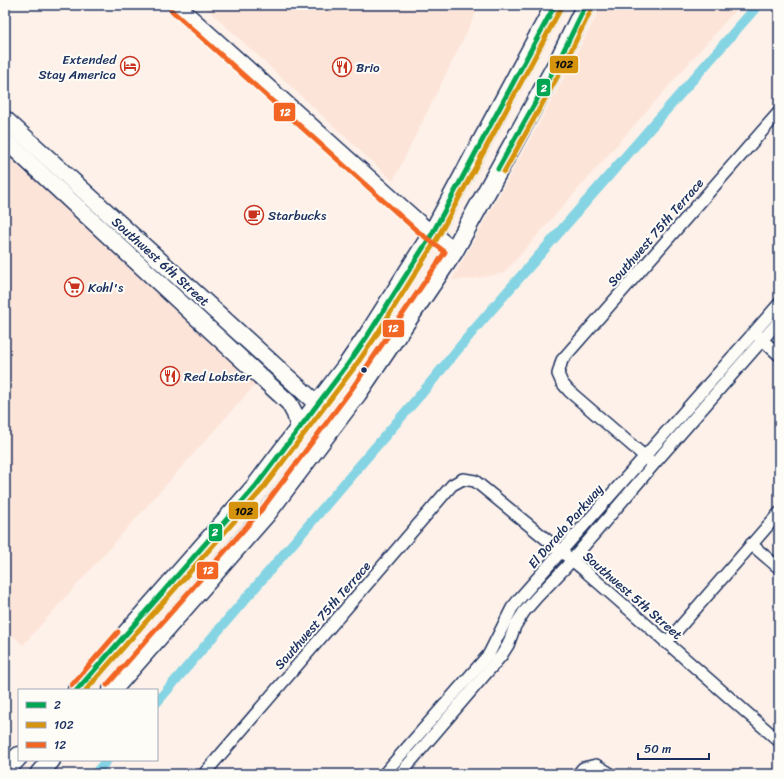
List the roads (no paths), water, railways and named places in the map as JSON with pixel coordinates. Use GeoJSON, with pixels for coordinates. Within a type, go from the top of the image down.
{"type":"FeatureCollection","features":[{"type":"Feature","properties":{"kind":"main road"},"geometry":{"type":"LineString","coordinates":[[78,689],[255,486],[348,364],[432,234],[554,5]]}},
{"type":"Feature","properties":{"kind":"main road"},"geometry":{"type":"LineString","coordinates":[[526,119],[528,100],[576,5]]}},
{"type":"Feature","properties":{"kind":"main road"},"geometry":{"type":"LineString","coordinates":[[113,689],[262,518],[357,394],[454,251],[558,62],[586,5]]}},
{"type":"Feature","properties":{"kind":"main road"},"geometry":{"type":"LineString","coordinates":[[316,404],[319,413],[317,448]]}},
{"type":"Feature","properties":{"kind":"main road"},"geometry":{"type":"LineString","coordinates":[[5,771],[18,757]]}},
{"type":"Feature","properties":{"kind":"main road"},"geometry":{"type":"LineString","coordinates":[[39,774],[50,761]]}},
{"type":"Feature","properties":{"kind":"street"},"geometry":{"type":"LineString","coordinates":[[176,5],[432,234],[454,251]]}},
{"type":"Feature","properties":{"kind":"street","name":"Southwest 75th Terrace"},"geometry":{"type":"LineString","coordinates":[[645,456],[569,391],[562,383],[558,374],[562,360],[779,112]]}},
{"type":"Feature","properties":{"kind":"street","name":"Southwest 6th Street"},"geometry":{"type":"LineString","coordinates":[[5,119],[316,404]]}},
{"type":"Feature","properties":{"kind":"street","name":"Southwest 6th Street"},"geometry":{"type":"LineString","coordinates":[[5,140],[289,402],[295,414],[298,428]]}},
{"type":"Feature","properties":{"kind":"street","name":"El Dorado Parkway"},"geometry":{"type":"LineString","coordinates":[[403,773],[502,656],[524,612],[572,560],[654,464],[758,336],[779,304]]}},
{"type":"Feature","properties":{"kind":"street","name":"El Dorado Parkway"},"geometry":{"type":"LineString","coordinates":[[384,774],[489,654],[512,608],[645,456],[758,336],[779,321]]}},
{"type":"Feature","properties":{"kind":"street"},"geometry":{"type":"LineString","coordinates":[[758,336],[779,355]]}},
{"type":"Feature","properties":{"kind":"street"},"geometry":{"type":"LineString","coordinates":[[645,456],[654,464]]}},
{"type":"Feature","properties":{"kind":"street","name":"Southwest 75th Terrace"},"geometry":{"type":"LineString","coordinates":[[204,774],[452,485],[463,479]]}},
{"type":"Feature","properties":{"kind":"street","name":"Southwest 5th Street"},"geometry":{"type":"LineString","coordinates":[[463,479],[475,480],[572,560],[779,741]]}},
{"type":"Feature","properties":{"kind":"street"},"geometry":{"type":"LineString","coordinates":[[666,643],[779,513]]}},
{"type":"Feature","properties":{"kind":"street"},"geometry":{"type":"LineString","coordinates":[[751,544],[779,568]]}},
{"type":"Feature","properties":{"kind":"street"},"geometry":{"type":"LineString","coordinates":[[394,762],[403,773]]}},
{"type":"Feature","properties":{"kind":"street"},"geometry":{"type":"LineString","coordinates":[[578,774],[583,768],[596,765],[611,774]]}},
{"type":"Feature","properties":{"kind":"waterway"},"geometry":{"type":"LineString","coordinates":[[158,701],[427,387],[473,331],[758,5]]}},
{"type":"Feature","properties":{"kind":"waterway"},"geometry":{"type":"LineString","coordinates":[[95,774],[106,761]]}},
{"type":"Feature","properties":{"kind":"place","name":"Extended Stay America"},"geometry":{"type":"Point","coordinates":[130,66]}},
{"type":"Feature","properties":{"kind":"place","name":"Brio"},"geometry":{"type":"Point","coordinates":[342,67]}},
{"type":"Feature","properties":{"kind":"place","name":"Starbucks"},"geometry":{"type":"Point","coordinates":[254,215]}},
{"type":"Feature","properties":{"kind":"place","name":"Kohl's"},"geometry":{"type":"Point","coordinates":[74,287]}},
{"type":"Feature","properties":{"kind":"place","name":"Red Lobster"},"geometry":{"type":"Point","coordinates":[170,376]}}]}
